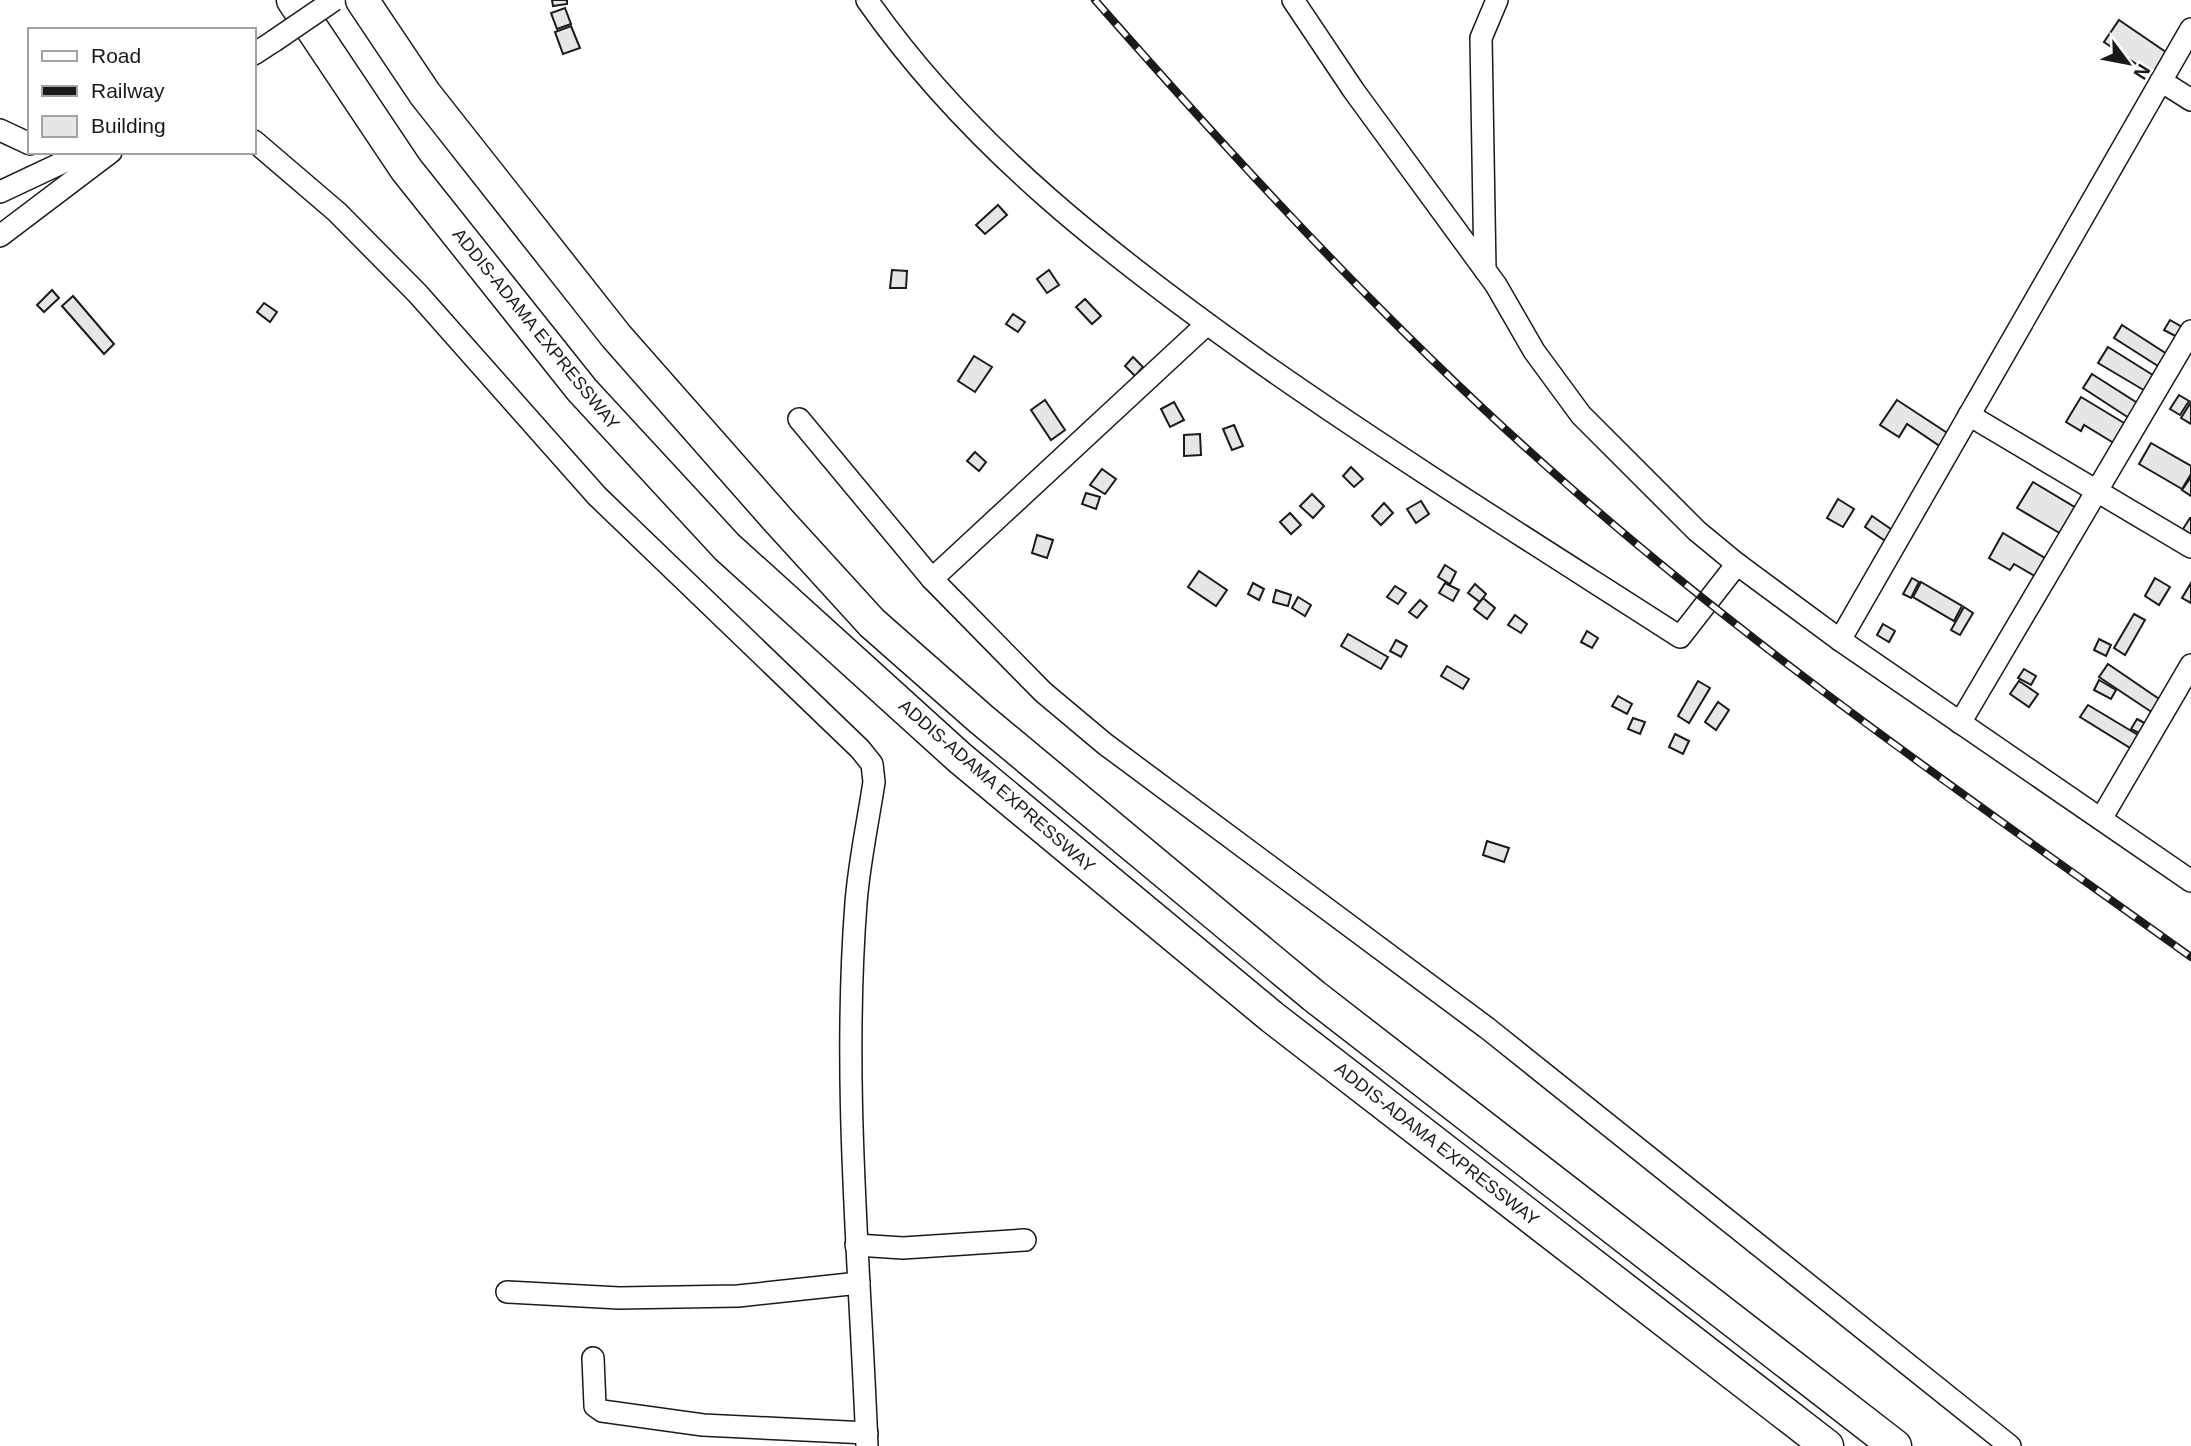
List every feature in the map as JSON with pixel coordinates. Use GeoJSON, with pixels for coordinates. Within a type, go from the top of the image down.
{"type":"FeatureCollection","features":[{"type":"Feature","properties":{"kind":"highway","name":"ADDIS-ADAMA EXPRESSWAY"},"geometry":{"type":"LineString","coordinates":[[293,0],[414,179],[582,390],[727,547],[960,758],[1272,1017],[1827,1446]]}},
{"type":"Feature","properties":{"kind":"highway"},"geometry":{"type":"LineString","coordinates":[[362,0],[425,94],[616,336],[779,522],[872,622],[981,719],[1314,996],[1895,1446]]}},
{"type":"Feature","properties":{"kind":"street"},"geometry":{"type":"LineString","coordinates":[[256,53],[334,0]]}},
{"type":"Feature","properties":{"kind":"street"},"geometry":{"type":"LineString","coordinates":[[867,0],[900,47],[989,145],[1104,248],[1369,438],[1680,637],[1737,564]]}},
{"type":"Feature","properties":{"kind":"street"},"geometry":{"type":"LineString","coordinates":[[1293,0],[1354,91],[1496,285],[1534,351],[1581,415],[1697,531],[1840,640],[2191,881]]}},
{"type":"Feature","properties":{"kind":"street"},"geometry":{"type":"LineString","coordinates":[[1485,270],[1481,38],[1497,0]]}},
{"type":"Feature","properties":{"kind":"street"},"geometry":{"type":"LineString","coordinates":[[1840,640],[2191,29]]}},
{"type":"Feature","properties":{"kind":"street"},"geometry":{"type":"LineString","coordinates":[[2161,81],[2191,100]]}},
{"type":"Feature","properties":{"kind":"street"},"geometry":{"type":"LineString","coordinates":[[0,131],[28,143]]}},
{"type":"Feature","properties":{"kind":"street"},"geometry":{"type":"LineString","coordinates":[[256,143],[337,212],[418,294],[597,496],[860,749],[872,764],[874,782],[856,900],[851,988],[856,1245],[867,1439],[703,1425],[602,1411],[595,1406],[593,1399],[593,1358]]}},
{"type":"Feature","properties":{"kind":"street"},"geometry":{"type":"LineString","coordinates":[[0,192],[44,160],[75,154]]}},
{"type":"Feature","properties":{"kind":"street"},"geometry":{"type":"LineString","coordinates":[[0,236],[108,154]]}},
{"type":"Feature","properties":{"kind":"street"},"geometry":{"type":"LineString","coordinates":[[44,160],[64,188]]}},
{"type":"Feature","properties":{"kind":"street"},"geometry":{"type":"LineString","coordinates":[[932,579],[1207,324]]}},
{"type":"Feature","properties":{"kind":"street"},"geometry":{"type":"LineString","coordinates":[[1960,723],[2191,331]]}},
{"type":"Feature","properties":{"kind":"street"},"geometry":{"type":"LineString","coordinates":[[1969,415],[2191,547]]}},
{"type":"Feature","properties":{"kind":"street"},"geometry":{"type":"LineString","coordinates":[[799,419],[932,579],[1043,692],[1105,744],[1487,1028],[2010,1446]]}},
{"type":"Feature","properties":{"kind":"street"},"geometry":{"type":"LineString","coordinates":[[2101,819],[2191,666]]}},
{"type":"Feature","properties":{"kind":"street"},"geometry":{"type":"LineString","coordinates":[[856,1245],[903,1248],[1026,1240]]}},
{"type":"Feature","properties":{"kind":"street"},"geometry":{"type":"LineString","coordinates":[[508,1292],[620,1298],[738,1296],[859,1283]]}},
{"type":"Feature","properties":{"kind":"building"},"geometry":{"type":"Polygon","coordinates":[[[552,0],[567,0],[567,4],[553,6],[552,0]]]}},
{"type":"Feature","properties":{"kind":"building"},"geometry":{"type":"Polygon","coordinates":[[[565,8],[571,24],[557,29],[551,13],[565,8]]]}},
{"type":"Feature","properties":{"kind":"building"},"geometry":{"type":"Polygon","coordinates":[[[2119,20],[2179,61],[2164,83],[2104,42],[2119,20]]]}},
{"type":"Feature","properties":{"kind":"building"},"geometry":{"type":"Polygon","coordinates":[[[571,26],[580,48],[563,54],[555,32],[571,26]]]}},
{"type":"Feature","properties":{"kind":"building"},"geometry":{"type":"Polygon","coordinates":[[[998,205],[1007,215],[985,234],[976,225],[998,205]]]}},
{"type":"Feature","properties":{"kind":"building"},"geometry":{"type":"Polygon","coordinates":[[[892,270],[907,271],[906,288],[890,288],[892,270]]]}},
{"type":"Feature","properties":{"kind":"building"},"geometry":{"type":"Polygon","coordinates":[[[1049,270],[1059,285],[1047,293],[1037,279],[1049,270]]]}},
{"type":"Feature","properties":{"kind":"building"},"geometry":{"type":"Polygon","coordinates":[[[52,290],[59,298],[44,312],[37,305],[52,290]]]}},
{"type":"Feature","properties":{"kind":"building"},"geometry":{"type":"Polygon","coordinates":[[[73,296],[114,344],[104,354],[62,306],[73,296]]]}},
{"type":"Feature","properties":{"kind":"building"},"geometry":{"type":"Polygon","coordinates":[[[1085,299],[1101,316],[1092,324],[1076,307],[1085,299]]]}},
{"type":"Feature","properties":{"kind":"building"},"geometry":{"type":"Polygon","coordinates":[[[264,303],[277,312],[270,322],[257,312],[264,303]]]}},
{"type":"Feature","properties":{"kind":"building"},"geometry":{"type":"Polygon","coordinates":[[[1013,314],[1025,322],[1018,332],[1006,324],[1013,314]]]}},
{"type":"Feature","properties":{"kind":"building"},"geometry":{"type":"Polygon","coordinates":[[[2170,320],[2182,327],[2177,337],[2164,330],[2170,320]]]}},
{"type":"Feature","properties":{"kind":"building"},"geometry":{"type":"Polygon","coordinates":[[[2122,325],[2170,356],[2161,368],[2114,338],[2122,325]]]}},
{"type":"Feature","properties":{"kind":"building"},"geometry":{"type":"Polygon","coordinates":[[[2108,347],[2156,377],[2147,392],[2098,363],[2108,347]]]}},
{"type":"Feature","properties":{"kind":"building"},"geometry":{"type":"Polygon","coordinates":[[[974,356],[992,367],[975,392],[958,381],[974,356]]]}},
{"type":"Feature","properties":{"kind":"building"},"geometry":{"type":"Polygon","coordinates":[[[1133,357],[1143,367],[1135,376],[1125,366],[1133,357]]]}},
{"type":"Feature","properties":{"kind":"building"},"geometry":{"type":"Polygon","coordinates":[[[2092,374],[2139,404],[2129,418],[2083,388],[2092,374]]]}},
{"type":"Feature","properties":{"kind":"building"},"geometry":{"type":"Polygon","coordinates":[[[2179,395],[2189,401],[2180,415],[2170,409],[2179,395]]]}},
{"type":"Feature","properties":{"kind":"building"},"geometry":{"type":"Polygon","coordinates":[[[2081,397],[2129,426],[2117,445],[2084,425],[2081,431],[2066,422],[2081,397]]]}},
{"type":"Feature","properties":{"kind":"building"},"geometry":{"type":"Polygon","coordinates":[[[1045,400],[1065,430],[1051,440],[1031,410],[1045,400]]]}},
{"type":"Feature","properties":{"kind":"building"},"geometry":{"type":"Polygon","coordinates":[[[1897,400],[1955,438],[1947,451],[1907,424],[1899,437],[1880,425],[1897,400]]]}},
{"type":"Feature","properties":{"kind":"building"},"geometry":{"type":"Polygon","coordinates":[[[1174,402],[1184,420],[1170,427],[1161,409],[1174,402]]]}},
{"type":"Feature","properties":{"kind":"building"},"geometry":{"type":"Polygon","coordinates":[[[2191,402],[2191,424],[2181,418],[2191,402]]]}},
{"type":"Feature","properties":{"kind":"building"},"geometry":{"type":"Polygon","coordinates":[[[1234,425],[1243,446],[1232,450],[1223,429],[1234,425]]]}},
{"type":"Feature","properties":{"kind":"building"},"geometry":{"type":"Polygon","coordinates":[[[1200,434],[1201,455],[1184,456],[1184,435],[1200,434]]]}},
{"type":"Feature","properties":{"kind":"building"},"geometry":{"type":"Polygon","coordinates":[[[2151,443],[2191,466],[2191,474],[2182,489],[2139,464],[2151,443]]]}},
{"type":"Feature","properties":{"kind":"building"},"geometry":{"type":"Polygon","coordinates":[[[975,452],[986,462],[979,471],[967,461],[975,452]]]}},
{"type":"Feature","properties":{"kind":"building"},"geometry":{"type":"Polygon","coordinates":[[[1351,467],[1363,479],[1354,487],[1343,476],[1351,467]]]}},
{"type":"Feature","properties":{"kind":"building"},"geometry":{"type":"Polygon","coordinates":[[[1102,469],[1116,479],[1105,494],[1090,485],[1102,469]]]}},
{"type":"Feature","properties":{"kind":"building"},"geometry":{"type":"Polygon","coordinates":[[[2191,477],[2191,496],[2182,490],[2191,477]]]}},
{"type":"Feature","properties":{"kind":"building"},"geometry":{"type":"Polygon","coordinates":[[[2033,482],[2083,512],[2068,538],[2017,508],[2033,482]]]}},
{"type":"Feature","properties":{"kind":"building"},"geometry":{"type":"Polygon","coordinates":[[[1086,493],[1100,497],[1096,509],[1082,504],[1086,493]]]}},
{"type":"Feature","properties":{"kind":"building"},"geometry":{"type":"Polygon","coordinates":[[[1312,494],[1324,506],[1313,518],[1300,506],[1312,494]]]}},
{"type":"Feature","properties":{"kind":"building"},"geometry":{"type":"Polygon","coordinates":[[[1838,499],[1854,509],[1843,527],[1827,518],[1838,499]]]}},
{"type":"Feature","properties":{"kind":"building"},"geometry":{"type":"Polygon","coordinates":[[[1421,501],[1429,514],[1416,523],[1407,509],[1421,501]]]}},
{"type":"Feature","properties":{"kind":"building"},"geometry":{"type":"Polygon","coordinates":[[[1384,503],[1393,513],[1381,525],[1372,516],[1384,503]]]}},
{"type":"Feature","properties":{"kind":"building"},"geometry":{"type":"Polygon","coordinates":[[[1290,513],[1301,525],[1291,534],[1280,522],[1290,513]]]}},
{"type":"Feature","properties":{"kind":"building"},"geometry":{"type":"Polygon","coordinates":[[[1872,516],[1901,536],[1894,547],[1865,527],[1872,516]]]}},
{"type":"Feature","properties":{"kind":"building"},"geometry":{"type":"Polygon","coordinates":[[[2191,518],[2191,535],[2183,529],[2191,518]]]}},
{"type":"Feature","properties":{"kind":"building"},"geometry":{"type":"Polygon","coordinates":[[[2003,533],[2050,561],[2040,579],[2014,564],[2010,570],[1989,558],[2003,533]]]}},
{"type":"Feature","properties":{"kind":"building"},"geometry":{"type":"Polygon","coordinates":[[[1037,535],[1053,540],[1047,558],[1032,553],[1037,535]]]}},
{"type":"Feature","properties":{"kind":"building"},"geometry":{"type":"Polygon","coordinates":[[[1445,565],[1456,572],[1450,584],[1438,577],[1445,565]]]}},
{"type":"Feature","properties":{"kind":"building"},"geometry":{"type":"Polygon","coordinates":[[[1199,571],[1227,590],[1216,606],[1188,587],[1199,571]]]}},
{"type":"Feature","properties":{"kind":"building"},"geometry":{"type":"Polygon","coordinates":[[[1912,578],[1919,582],[1911,598],[1903,594],[1912,578]]]}},
{"type":"Feature","properties":{"kind":"building"},"geometry":{"type":"Polygon","coordinates":[[[2155,578],[2170,587],[2159,605],[2145,596],[2155,578]]]}},
{"type":"Feature","properties":{"kind":"building"},"geometry":{"type":"Polygon","coordinates":[[[1921,582],[1962,606],[1954,621],[1913,597],[1921,582]]]}},
{"type":"Feature","properties":{"kind":"building"},"geometry":{"type":"Polygon","coordinates":[[[1253,583],[1264,589],[1259,600],[1248,594],[1253,583]]]}},
{"type":"Feature","properties":{"kind":"building"},"geometry":{"type":"Polygon","coordinates":[[[1445,583],[1459,590],[1453,601],[1439,593],[1445,583]]]}},
{"type":"Feature","properties":{"kind":"building"},"geometry":{"type":"Polygon","coordinates":[[[2191,583],[2191,603],[2182,598],[2191,583]]]}},
{"type":"Feature","properties":{"kind":"building"},"geometry":{"type":"Polygon","coordinates":[[[1475,584],[1486,594],[1480,602],[1468,593],[1475,584]]]}},
{"type":"Feature","properties":{"kind":"building"},"geometry":{"type":"Polygon","coordinates":[[[1395,586],[1406,593],[1398,604],[1387,597],[1395,586]]]}},
{"type":"Feature","properties":{"kind":"building"},"geometry":{"type":"Polygon","coordinates":[[[1276,590],[1291,595],[1288,606],[1273,602],[1276,590]]]}},
{"type":"Feature","properties":{"kind":"building"},"geometry":{"type":"Polygon","coordinates":[[[1298,597],[1311,605],[1305,616],[1292,608],[1298,597]]]}},
{"type":"Feature","properties":{"kind":"building"},"geometry":{"type":"Polygon","coordinates":[[[1483,598],[1495,608],[1487,619],[1474,609],[1483,598]]]}},
{"type":"Feature","properties":{"kind":"building"},"geometry":{"type":"Polygon","coordinates":[[[1420,600],[1427,606],[1417,618],[1409,612],[1420,600]]]}},
{"type":"Feature","properties":{"kind":"building"},"geometry":{"type":"Polygon","coordinates":[[[1964,607],[1973,613],[1960,635],[1951,630],[1964,607]]]}},
{"type":"Feature","properties":{"kind":"building"},"geometry":{"type":"Polygon","coordinates":[[[2134,614],[2145,620],[2125,655],[2114,648],[2134,614]]]}},
{"type":"Feature","properties":{"kind":"building"},"geometry":{"type":"Polygon","coordinates":[[[1515,615],[1527,624],[1521,633],[1508,625],[1515,615]]]}},
{"type":"Feature","properties":{"kind":"building"},"geometry":{"type":"Polygon","coordinates":[[[1883,624],[1895,631],[1889,642],[1877,635],[1883,624]]]}},
{"type":"Feature","properties":{"kind":"building"},"geometry":{"type":"Polygon","coordinates":[[[1587,631],[1598,638],[1592,648],[1581,642],[1587,631]]]}},
{"type":"Feature","properties":{"kind":"building"},"geometry":{"type":"Polygon","coordinates":[[[1348,634],[1388,657],[1381,669],[1341,646],[1348,634]]]}},
{"type":"Feature","properties":{"kind":"building"},"geometry":{"type":"Polygon","coordinates":[[[2099,639],[2111,645],[2106,656],[2094,650],[2099,639]]]}},
{"type":"Feature","properties":{"kind":"building"},"geometry":{"type":"Polygon","coordinates":[[[1396,640],[1407,646],[1401,657],[1390,651],[1396,640]]]}},
{"type":"Feature","properties":{"kind":"building"},"geometry":{"type":"Polygon","coordinates":[[[2108,664],[2165,703],[2156,715],[2099,677],[2108,664]]]}},
{"type":"Feature","properties":{"kind":"building"},"geometry":{"type":"Polygon","coordinates":[[[1447,666],[1469,679],[1463,689],[1441,676],[1447,666]]]}},
{"type":"Feature","properties":{"kind":"building"},"geometry":{"type":"Polygon","coordinates":[[[2024,669],[2036,676],[2031,685],[2018,678],[2024,669]]]}},
{"type":"Feature","properties":{"kind":"building"},"geometry":{"type":"Polygon","coordinates":[[[2099,680],[2116,690],[2111,699],[2094,690],[2099,680]]]}},
{"type":"Feature","properties":{"kind":"building"},"geometry":{"type":"Polygon","coordinates":[[[1698,681],[1710,688],[1689,723],[1678,716],[1698,681]]]}},
{"type":"Feature","properties":{"kind":"building"},"geometry":{"type":"Polygon","coordinates":[[[2019,681],[2038,694],[2029,707],[2010,694],[2019,681]]]}},
{"type":"Feature","properties":{"kind":"building"},"geometry":{"type":"Polygon","coordinates":[[[1618,696],[1632,704],[1627,714],[1612,706],[1618,696]]]}},
{"type":"Feature","properties":{"kind":"building"},"geometry":{"type":"Polygon","coordinates":[[[1718,702],[1729,710],[1716,730],[1705,722],[1718,702]]]}},
{"type":"Feature","properties":{"kind":"building"},"geometry":{"type":"Polygon","coordinates":[[[2088,705],[2148,741],[2140,754],[2080,717],[2088,705]]]}},
{"type":"Feature","properties":{"kind":"building"},"geometry":{"type":"Polygon","coordinates":[[[1633,718],[1645,722],[1640,734],[1628,729],[1633,718]]]}},
{"type":"Feature","properties":{"kind":"building"},"geometry":{"type":"Polygon","coordinates":[[[2137,719],[2152,727],[2147,737],[2131,729],[2137,719]]]}},
{"type":"Feature","properties":{"kind":"building"},"geometry":{"type":"Polygon","coordinates":[[[1675,734],[1689,741],[1683,754],[1669,747],[1675,734]]]}},
{"type":"Feature","properties":{"kind":"building"},"geometry":{"type":"Polygon","coordinates":[[[1487,841],[1509,848],[1504,862],[1483,855],[1487,841]]]}},
{"type":"Feature","properties":{"kind":"railway"},"geometry":{"type":"LineString","coordinates":[[1095,0],[1266,190],[1384,313],[1445,373],[1571,488],[1645,551],[1797,672],[2191,957]]}}]}
